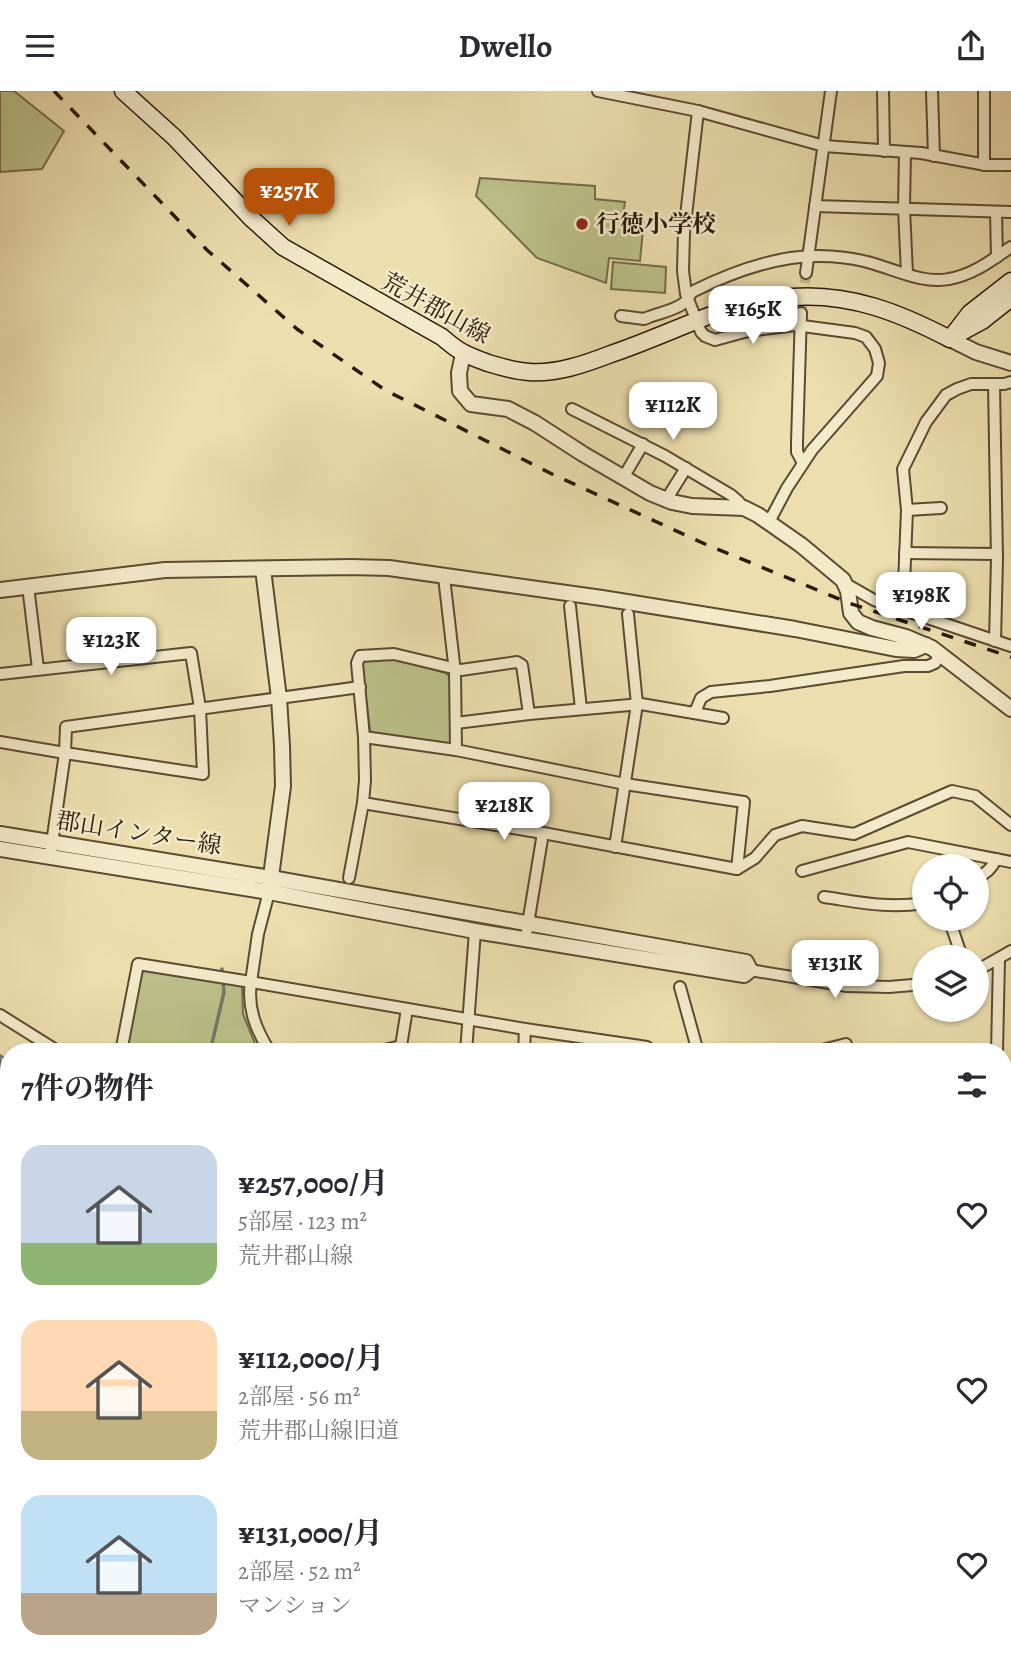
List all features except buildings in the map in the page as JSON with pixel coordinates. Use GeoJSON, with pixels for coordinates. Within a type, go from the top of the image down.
{"type":"FeatureCollection","features":[{"type":"Feature","properties":{"kind":"main road","name":"荒井郡山線"},"geometry":{"type":"LineString","coordinates":[[122,91],[174,137],[251,218],[283,247],[442,337],[463,354],[507,369],[560,371],[583,365],[726,310],[758,302],[813,297],[857,302],[886,309],[950,339]]}},
{"type":"Feature","properties":{"kind":"main road"},"geometry":{"type":"LineString","coordinates":[[950,339],[970,313],[1011,281]]}},
{"type":"Feature","properties":{"kind":"main road"},"geometry":{"type":"LineString","coordinates":[[950,339],[982,321],[1011,298]]}},
{"type":"Feature","properties":{"kind":"street"},"geometry":{"type":"LineString","coordinates":[[598,91],[645,96],[824,146],[905,152],[984,165],[1011,165]]}},
{"type":"Feature","properties":{"kind":"street"},"geometry":{"type":"LineString","coordinates":[[806,273],[831,91]]}},
{"type":"Feature","properties":{"kind":"street"},"geometry":{"type":"LineString","coordinates":[[883,91],[884,151]]}},
{"type":"Feature","properties":{"kind":"street"},"geometry":{"type":"LineString","coordinates":[[932,91],[934,156]]}},
{"type":"Feature","properties":{"kind":"street"},"geometry":{"type":"LineString","coordinates":[[984,91],[984,165]]}},
{"type":"Feature","properties":{"kind":"street"},"geometry":{"type":"LineString","coordinates":[[698,111],[683,260],[684,284],[701,332],[715,340],[748,331],[800,325],[844,331],[866,337],[875,349],[878,363],[877,376],[812,450],[769,522]]}},
{"type":"Feature","properties":{"kind":"street"},"geometry":{"type":"LineString","coordinates":[[905,152],[907,274]]}},
{"type":"Feature","properties":{"kind":"street"},"geometry":{"type":"LineString","coordinates":[[815,206],[1011,212]]}},
{"type":"Feature","properties":{"kind":"street"},"geometry":{"type":"LineString","coordinates":[[996,212],[998,257]]}},
{"type":"Feature","properties":{"kind":"street"},"geometry":{"type":"LineString","coordinates":[[621,316],[644,319],[683,304],[692,292],[754,267],[789,258],[808,256],[863,261],[925,279],[951,279],[971,272],[1011,247]]}},
{"type":"Feature","properties":{"kind":"street"},"geometry":{"type":"LineString","coordinates":[[801,313],[797,451],[803,463]]}},
{"type":"Feature","properties":{"kind":"street"},"geometry":{"type":"LineString","coordinates":[[950,339],[976,352],[1011,363]]}},
{"type":"Feature","properties":{"kind":"street"},"geometry":{"type":"LineString","coordinates":[[463,354],[459,373],[460,391],[471,404],[508,409],[623,478],[666,500],[692,506],[744,509],[769,522],[826,564],[846,584],[874,600],[1011,646]]}},
{"type":"Feature","properties":{"kind":"street"},"geometry":{"type":"LineString","coordinates":[[903,609],[907,510],[903,469],[926,422],[948,394],[971,384],[1011,382]]}},
{"type":"Feature","properties":{"kind":"street"},"geometry":{"type":"LineString","coordinates":[[994,384],[996,641]]}},
{"type":"Feature","properties":{"kind":"street"},"geometry":{"type":"LineString","coordinates":[[572,409],[686,468],[731,495],[744,509]]}},
{"type":"Feature","properties":{"kind":"street"},"geometry":{"type":"LineString","coordinates":[[623,478],[643,444]]}},
{"type":"Feature","properties":{"kind":"street"},"geometry":{"type":"LineString","coordinates":[[666,500],[686,468]]}},
{"type":"Feature","properties":{"kind":"street"},"geometry":{"type":"LineString","coordinates":[[907,510],[941,508]]}},
{"type":"Feature","properties":{"kind":"street"},"geometry":{"type":"LineString","coordinates":[[905,553],[1011,559]]}},
{"type":"Feature","properties":{"kind":"street"},"geometry":{"type":"LineString","coordinates":[[0,590],[165,570],[389,568],[602,598],[783,627],[896,649],[914,650],[926,645]]}},
{"type":"Feature","properties":{"kind":"street"},"geometry":{"type":"LineString","coordinates":[[263,569],[279,698],[283,786],[270,885],[258,934],[249,999],[265,1043]]}},
{"type":"Feature","properties":{"kind":"street"},"geometry":{"type":"LineString","coordinates":[[444,577],[455,669],[456,750]]}},
{"type":"Feature","properties":{"kind":"street"},"geometry":{"type":"LineString","coordinates":[[846,584],[851,613],[858,622],[926,645],[1011,709]]}},
{"type":"Feature","properties":{"kind":"street"},"geometry":{"type":"LineString","coordinates":[[28,586],[38,669]]}},
{"type":"Feature","properties":{"kind":"street"},"geometry":{"type":"LineString","coordinates":[[570,606],[581,709]]}},
{"type":"Feature","properties":{"kind":"street"},"geometry":{"type":"LineString","coordinates":[[615,846],[637,704],[628,614]]}},
{"type":"Feature","properties":{"kind":"street"},"geometry":{"type":"LineString","coordinates":[[0,674],[191,653],[200,708],[204,774],[0,742]]}},
{"type":"Feature","properties":{"kind":"street"},"geometry":{"type":"LineString","coordinates":[[349,878],[365,780],[365,737],[357,660],[361,655],[394,654],[461,670],[517,662],[522,665],[529,713]]}},
{"type":"Feature","properties":{"kind":"street"},"geometry":{"type":"LineString","coordinates":[[695,712],[701,698],[711,692],[904,666],[928,666],[935,663],[940,654]]}},
{"type":"Feature","properties":{"kind":"street"},"geometry":{"type":"LineString","coordinates":[[51,849],[65,753],[66,727],[360,687]]}},
{"type":"Feature","properties":{"kind":"street"},"geometry":{"type":"LineString","coordinates":[[456,723],[529,713],[637,704],[723,718]]}},
{"type":"Feature","properties":{"kind":"street"},"geometry":{"type":"LineString","coordinates":[[365,737],[456,750],[625,783],[744,802],[737,869]]}},
{"type":"Feature","properties":{"kind":"street"},"geometry":{"type":"LineString","coordinates":[[363,803],[737,869],[755,857],[775,835],[802,827],[854,834],[953,791],[975,796],[1011,825]]}},
{"type":"Feature","properties":{"kind":"street"},"geometry":{"type":"LineString","coordinates":[[526,939],[543,833]]}},
{"type":"Feature","properties":{"kind":"street","name":"郡山インター線"},"geometry":{"type":"LineString","coordinates":[[0,834],[51,849]]}},
{"type":"Feature","properties":{"kind":"street"},"geometry":{"type":"LineString","coordinates":[[802,871],[908,842],[1011,862]]}},
{"type":"Feature","properties":{"kind":"street"},"geometry":{"type":"LineString","coordinates":[[0,849],[51,849],[528,924],[747,962],[750,969]]}},
{"type":"Feature","properties":{"kind":"street"},"geometry":{"type":"LineString","coordinates":[[989,871],[996,859]]}},
{"type":"Feature","properties":{"kind":"street"},"geometry":{"type":"LineString","coordinates":[[270,885],[475,931],[744,975],[750,969]]}},
{"type":"Feature","properties":{"kind":"street"},"geometry":{"type":"LineString","coordinates":[[824,897],[876,906],[912,904]]}},
{"type":"Feature","properties":{"kind":"street"},"geometry":{"type":"LineString","coordinates":[[467,1043],[475,931]]}},
{"type":"Feature","properties":{"kind":"street"},"geometry":{"type":"LineString","coordinates":[[989,964],[1011,951]]}},
{"type":"Feature","properties":{"kind":"street"},"geometry":{"type":"LineString","coordinates":[[996,1043],[999,959]]}},
{"type":"Feature","properties":{"kind":"street"},"geometry":{"type":"LineString","coordinates":[[123,1043],[138,964],[617,1043]]}},
{"type":"Feature","properties":{"kind":"street"},"geometry":{"type":"LineString","coordinates":[[750,969],[847,986],[912,985]]}},
{"type":"Feature","properties":{"kind":"street"},"geometry":{"type":"LineString","coordinates":[[680,987],[696,1043]]}},
{"type":"Feature","properties":{"kind":"street"},"geometry":{"type":"LineString","coordinates":[[998,1003],[1011,1003]]}},
{"type":"Feature","properties":{"kind":"street"},"geometry":{"type":"LineString","coordinates":[[401,1043],[407,1009]]}},
{"type":"Feature","properties":{"kind":"street"},"geometry":{"type":"LineString","coordinates":[[0,1015],[45,1043]]}},
{"type":"Feature","properties":{"kind":"street"},"geometry":{"type":"LineString","coordinates":[[524,1043],[525,1029]]}},
{"type":"Feature","properties":{"kind":"street"},"geometry":{"type":"LineString","coordinates":[[587,1039],[587,1043]]}},
{"type":"Feature","properties":{"kind":"shaded area"},"geometry":{"type":"Polygon","coordinates":[[[0,91],[14,91],[64,131],[42,169],[0,172],[0,91]]]}},
{"type":"Feature","properties":{"kind":"shaded area"},"geometry":{"type":"Polygon","coordinates":[[[480,178],[595,186],[595,199],[625,202],[623,217],[644,218],[640,261],[609,258],[606,283],[537,258],[476,196],[480,178]]]}},
{"type":"Feature","properties":{"kind":"shaded area"},"geometry":{"type":"Polygon","coordinates":[[[613,262],[666,267],[665,293],[611,289],[613,262]]]}},
{"type":"Feature","properties":{"kind":"shaded area"},"geometry":{"type":"Polygon","coordinates":[[[366,658],[394,659],[446,673],[450,677],[451,742],[448,747],[373,734],[370,730],[361,662],[366,658]]]}},
{"type":"Feature","properties":{"kind":"shaded area"},"geometry":{"type":"Polygon","coordinates":[[[140,967],[242,984],[243,1014],[255,1043],[127,1043],[140,967]]]}},
{"type":"Feature","properties":{"kind":"waterway"},"geometry":{"type":"LineString","coordinates":[[212,1043],[224,992],[222,969]]}},
{"type":"Feature","properties":{"kind":"tunnel"},"geometry":{"type":"LineString","coordinates":[[801,313],[806,273]]}},
{"type":"Feature","properties":{"kind":"railway"},"geometry":{"type":"LineString","coordinates":[[54,91],[207,250],[297,329],[385,390],[552,474],[705,544],[849,603],[1011,657]]}},
{"type":"Feature","properties":{"kind":"place","name":"行徳小学校"},"geometry":{"type":"Point","coordinates":[582,224]}}]}
